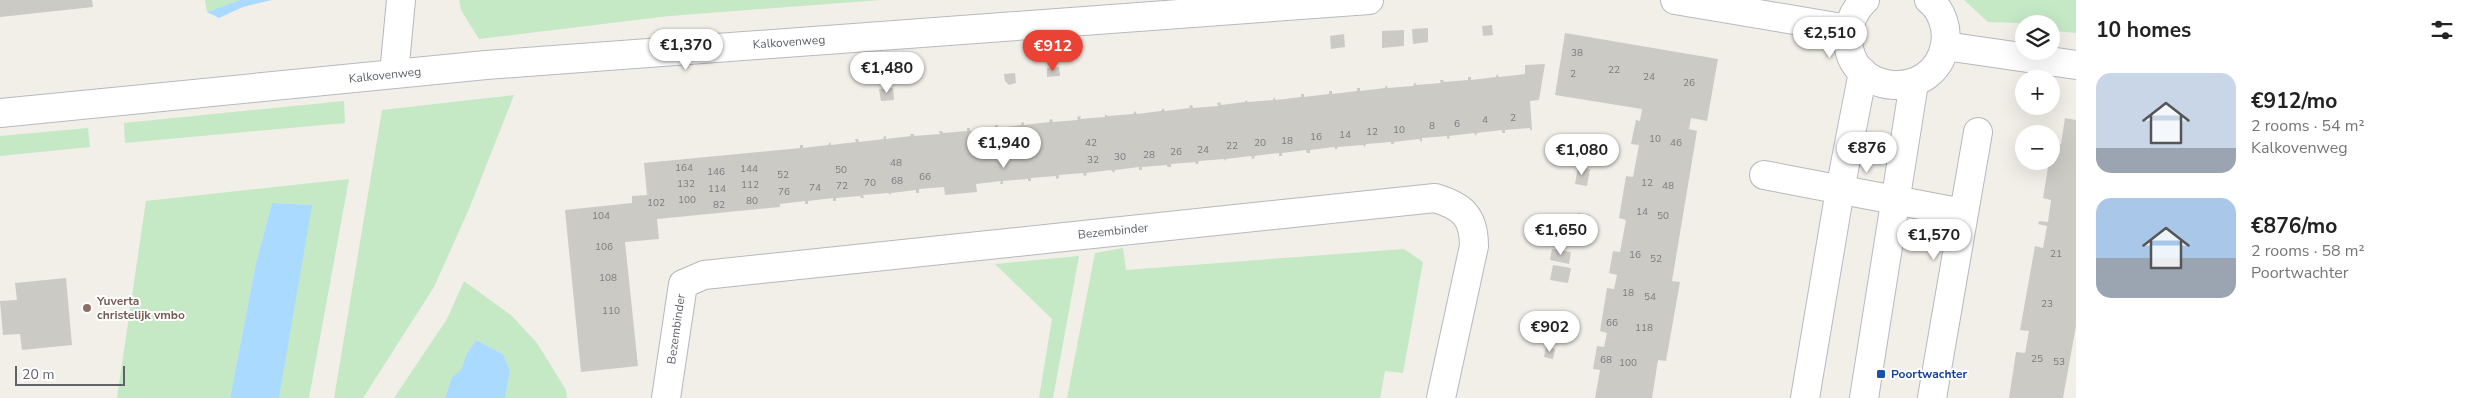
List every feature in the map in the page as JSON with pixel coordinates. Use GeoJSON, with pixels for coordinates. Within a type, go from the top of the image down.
{"type":"FeatureCollection","features":[{"type":"Feature","properties":{"kind":"street"},"geometry":{"type":"LineString","coordinates":[[394,74],[401,0]]}},
{"type":"Feature","properties":{"kind":"street","name":"Kalkovenweg"},"geometry":{"type":"LineString","coordinates":[[0,113],[394,74],[1369,0]]}},
{"type":"Feature","properties":{"kind":"street"},"geometry":{"type":"LineString","coordinates":[[1675,0],[1848,29]]}},
{"type":"Feature","properties":{"kind":"street"},"geometry":{"type":"LineString","coordinates":[[1865,0],[1858,6],[1848,29],[1850,52],[1863,72],[1874,80],[1887,85],[1900,86],[1914,83],[1934,69],[1945,46],[1944,24],[1940,13],[1930,0]]}},
{"type":"Feature","properties":{"kind":"street"},"geometry":{"type":"LineString","coordinates":[[1945,46],[2076,65]]}},
{"type":"Feature","properties":{"kind":"street"},"geometry":{"type":"LineString","coordinates":[[1805,398],[1840,190],[1863,72]]}},
{"type":"Feature","properties":{"kind":"street"},"geometry":{"type":"LineString","coordinates":[[1864,398],[1914,83]]}},
{"type":"Feature","properties":{"kind":"street"},"geometry":{"type":"LineString","coordinates":[[1932,398],[1978,132]]}},
{"type":"Feature","properties":{"kind":"street"},"geometry":{"type":"LineString","coordinates":[[1764,175],[1963,213]]}},
{"type":"Feature","properties":{"kind":"street","name":"Bezembinder"},"geometry":{"type":"LineString","coordinates":[[666,398],[683,284],[704,275],[1435,198],[1456,204],[1474,227],[1474,246],[1441,398]]}},
{"type":"Feature","properties":{"kind":"green space"},"geometry":{"type":"Polygon","coordinates":[[[205,0],[240,0],[207,12],[205,0]]]}},
{"type":"Feature","properties":{"kind":"green space"},"geometry":{"type":"Polygon","coordinates":[[[459,0],[881,0],[669,16],[479,39],[461,10],[459,0]]]}},
{"type":"Feature","properties":{"kind":"green space"},"geometry":{"type":"Polygon","coordinates":[[[1964,0],[2076,0],[2076,33],[2060,31],[2060,15],[2015,15],[2015,23],[1988,22],[1964,0]]]}},
{"type":"Feature","properties":{"kind":"green space"},"geometry":{"type":"Polygon","coordinates":[[[514,95],[469,209],[434,287],[363,398],[334,398],[382,110],[514,95]]]}},
{"type":"Feature","properties":{"kind":"green space"},"geometry":{"type":"Polygon","coordinates":[[[344,101],[345,123],[125,143],[124,123],[344,101]]]}},
{"type":"Feature","properties":{"kind":"green space"},"geometry":{"type":"Polygon","coordinates":[[[88,128],[90,147],[0,156],[0,136],[88,128]]]}},
{"type":"Feature","properties":{"kind":"green space"},"geometry":{"type":"Polygon","coordinates":[[[349,179],[309,398],[279,398],[311,205],[272,203],[256,263],[230,398],[117,398],[146,201],[349,179]]]}},
{"type":"Feature","properties":{"kind":"green space"},"geometry":{"type":"Polygon","coordinates":[[[1123,248],[1126,270],[1404,249],[1423,262],[1403,373],[1385,371],[1380,398],[1067,398],[1095,253],[1123,248]]]}},
{"type":"Feature","properties":{"kind":"green space"},"geometry":{"type":"Polygon","coordinates":[[[1079,256],[1053,398],[1039,398],[1052,319],[995,264],[1079,256]]]}},
{"type":"Feature","properties":{"kind":"green space"},"geometry":{"type":"Polygon","coordinates":[[[464,281],[512,316],[537,343],[566,390],[567,398],[505,398],[510,370],[503,354],[476,340],[466,355],[461,370],[452,377],[445,398],[394,398],[447,319],[464,281]]]}},
{"type":"Feature","properties":{"kind":"water"},"geometry":{"type":"Polygon","coordinates":[[[240,0],[272,0],[243,7],[219,18],[207,12],[240,0]]]}},
{"type":"Feature","properties":{"kind":"water"},"geometry":{"type":"Polygon","coordinates":[[[272,203],[312,205],[279,398],[230,398],[256,263],[272,203]]]}},
{"type":"Feature","properties":{"kind":"water"},"geometry":{"type":"Polygon","coordinates":[[[476,340],[503,354],[510,370],[505,398],[445,398],[452,377],[461,370],[466,355],[476,340]]]}},
{"type":"Feature","properties":{"kind":"building"},"geometry":{"type":"Polygon","coordinates":[[[0,0],[92,0],[93,7],[0,17],[0,0]]]}},
{"type":"Feature","properties":{"kind":"building"},"geometry":{"type":"Polygon","coordinates":[[[1492,25],[1493,35],[1483,36],[1482,26],[1492,25]]]}},
{"type":"Feature","properties":{"kind":"building"},"geometry":{"type":"Polygon","coordinates":[[[1428,28],[1428,42],[1413,44],[1412,29],[1428,28]]]}},
{"type":"Feature","properties":{"kind":"building"},"geometry":{"type":"Polygon","coordinates":[[[1404,30],[1404,46],[1382,48],[1382,31],[1404,30]]]}},
{"type":"Feature","properties":{"kind":"building"},"geometry":{"type":"Polygon","coordinates":[[[1565,33],[1718,59],[1707,121],[1691,118],[1689,129],[1697,131],[1672,281],[1680,282],[1666,361],[1658,360],[1652,398],[1595,398],[1600,370],[1593,369],[1597,346],[1604,347],[1607,333],[1600,331],[1607,288],[1614,289],[1617,275],[1609,273],[1613,251],[1620,252],[1626,220],[1619,218],[1626,176],[1633,177],[1639,145],[1631,144],[1636,120],[1640,121],[1642,109],[1555,95],[1565,33]]]}},
{"type":"Feature","properties":{"kind":"building"},"geometry":{"type":"Polygon","coordinates":[[[1344,34],[1345,47],[1331,49],[1330,36],[1344,34]]]}},
{"type":"Feature","properties":{"kind":"building"},"geometry":{"type":"Polygon","coordinates":[[[1545,64],[1539,100],[1530,101],[1532,130],[1530,128],[1505,130],[1505,133],[1502,133],[1502,130],[1477,133],[1476,136],[1474,133],[1449,136],[1450,138],[1447,139],[1447,136],[1422,138],[1422,142],[1419,139],[1394,142],[1394,144],[1391,144],[1391,142],[1366,144],[1365,147],[1363,145],[1338,147],[1336,150],[1334,147],[1310,150],[1310,153],[1307,153],[1306,150],[1282,153],[1282,156],[1279,156],[1279,153],[1254,156],[1255,158],[1252,159],[1251,156],[1226,159],[1225,161],[1224,159],[1199,161],[1198,164],[1195,164],[1196,162],[1171,164],[1171,167],[1167,167],[1167,165],[1142,167],[1142,170],[1139,170],[1139,167],[1115,170],[1114,173],[1111,170],[1086,173],[1087,175],[1084,176],[1083,173],[1059,175],[1059,178],[1056,179],[1056,176],[1031,178],[1031,181],[1028,181],[1028,179],[1003,181],[1003,184],[1000,184],[1001,181],[976,184],[977,192],[945,195],[944,187],[919,189],[919,193],[916,193],[916,190],[891,193],[891,195],[888,193],[863,195],[864,198],[860,196],[836,198],[836,201],[833,201],[833,198],[808,201],[808,204],[805,204],[805,201],[780,204],[780,207],[657,219],[659,239],[625,242],[638,366],[581,372],[565,210],[632,203],[632,196],[647,195],[644,163],[800,148],[800,145],[803,145],[803,148],[828,145],[830,142],[831,145],[856,142],[855,139],[858,139],[859,142],[884,139],[883,137],[886,136],[886,139],[911,136],[910,134],[914,134],[914,136],[940,134],[939,131],[943,133],[967,131],[967,128],[970,128],[970,131],[995,128],[995,125],[998,125],[998,128],[1021,125],[1024,122],[1024,125],[1050,122],[1049,120],[1052,119],[1053,122],[1078,120],[1077,117],[1081,116],[1080,119],[1105,117],[1105,114],[1108,116],[1133,114],[1135,111],[1137,114],[1161,111],[1163,108],[1165,111],[1190,108],[1189,106],[1192,105],[1193,108],[1218,106],[1217,103],[1220,102],[1221,105],[1245,102],[1246,100],[1248,102],[1273,100],[1274,97],[1276,100],[1301,97],[1301,94],[1304,94],[1304,97],[1329,94],[1329,91],[1332,91],[1332,94],[1357,91],[1357,88],[1360,88],[1360,91],[1385,88],[1386,85],[1388,88],[1413,86],[1415,82],[1416,85],[1441,83],[1440,80],[1444,82],[1468,80],[1468,77],[1471,77],[1471,80],[1496,77],[1497,74],[1499,77],[1525,74],[1525,65],[1545,64]]]}},
{"type":"Feature","properties":{"kind":"building"},"geometry":{"type":"Polygon","coordinates":[[[1059,67],[1060,76],[1047,77],[1047,68],[1059,67]]]}},
{"type":"Feature","properties":{"kind":"building"},"geometry":{"type":"Polygon","coordinates":[[[1015,73],[1016,83],[1009,85],[1005,81],[1004,74],[1015,73]]]}},
{"type":"Feature","properties":{"kind":"building"},"geometry":{"type":"Polygon","coordinates":[[[893,88],[894,100],[881,101],[879,89],[893,88]]]}},
{"type":"Feature","properties":{"kind":"building"},"geometry":{"type":"Polygon","coordinates":[[[2065,118],[2076,120],[2076,326],[2063,398],[2009,398],[2016,352],[2025,353],[2029,331],[2020,330],[2035,246],[2043,248],[2047,226],[2038,224],[2039,221],[2048,222],[2051,200],[2043,198],[2048,170],[2060,170],[2065,118]]]}},
{"type":"Feature","properties":{"kind":"building"},"geometry":{"type":"Polygon","coordinates":[[[1578,167],[1590,169],[1587,186],[1575,184],[1578,167]]]}},
{"type":"Feature","properties":{"kind":"building"},"geometry":{"type":"Polygon","coordinates":[[[1578,213],[1590,215],[1588,227],[1577,226],[1578,213]]]}},
{"type":"Feature","properties":{"kind":"building"},"geometry":{"type":"Polygon","coordinates":[[[1552,249],[1571,252],[1569,264],[1550,260],[1552,249]]]}},
{"type":"Feature","properties":{"kind":"building"},"geometry":{"type":"Polygon","coordinates":[[[1553,265],[1571,268],[1568,283],[1550,280],[1553,265]]]}},
{"type":"Feature","properties":{"kind":"building"},"geometry":{"type":"Polygon","coordinates":[[[66,278],[72,345],[22,350],[20,334],[3,335],[0,301],[17,300],[15,283],[66,278]]]}},
{"type":"Feature","properties":{"kind":"building"},"geometry":{"type":"Polygon","coordinates":[[[1537,325],[1558,328],[1555,340],[1535,337],[1537,325]]]}},
{"type":"Feature","properties":{"kind":"building"},"geometry":{"type":"Polygon","coordinates":[[[1546,347],[1555,349],[1553,359],[1544,357],[1546,347]]]}},
{"type":"Feature","properties":{"kind":"place","name":"Yuverta christelijk vmbo"},"geometry":{"type":"Point","coordinates":[87,308]}},
{"type":"Feature","properties":{"kind":"place","name":"Poortwachter"},"geometry":{"type":"Point","coordinates":[1881,374]}}]}
